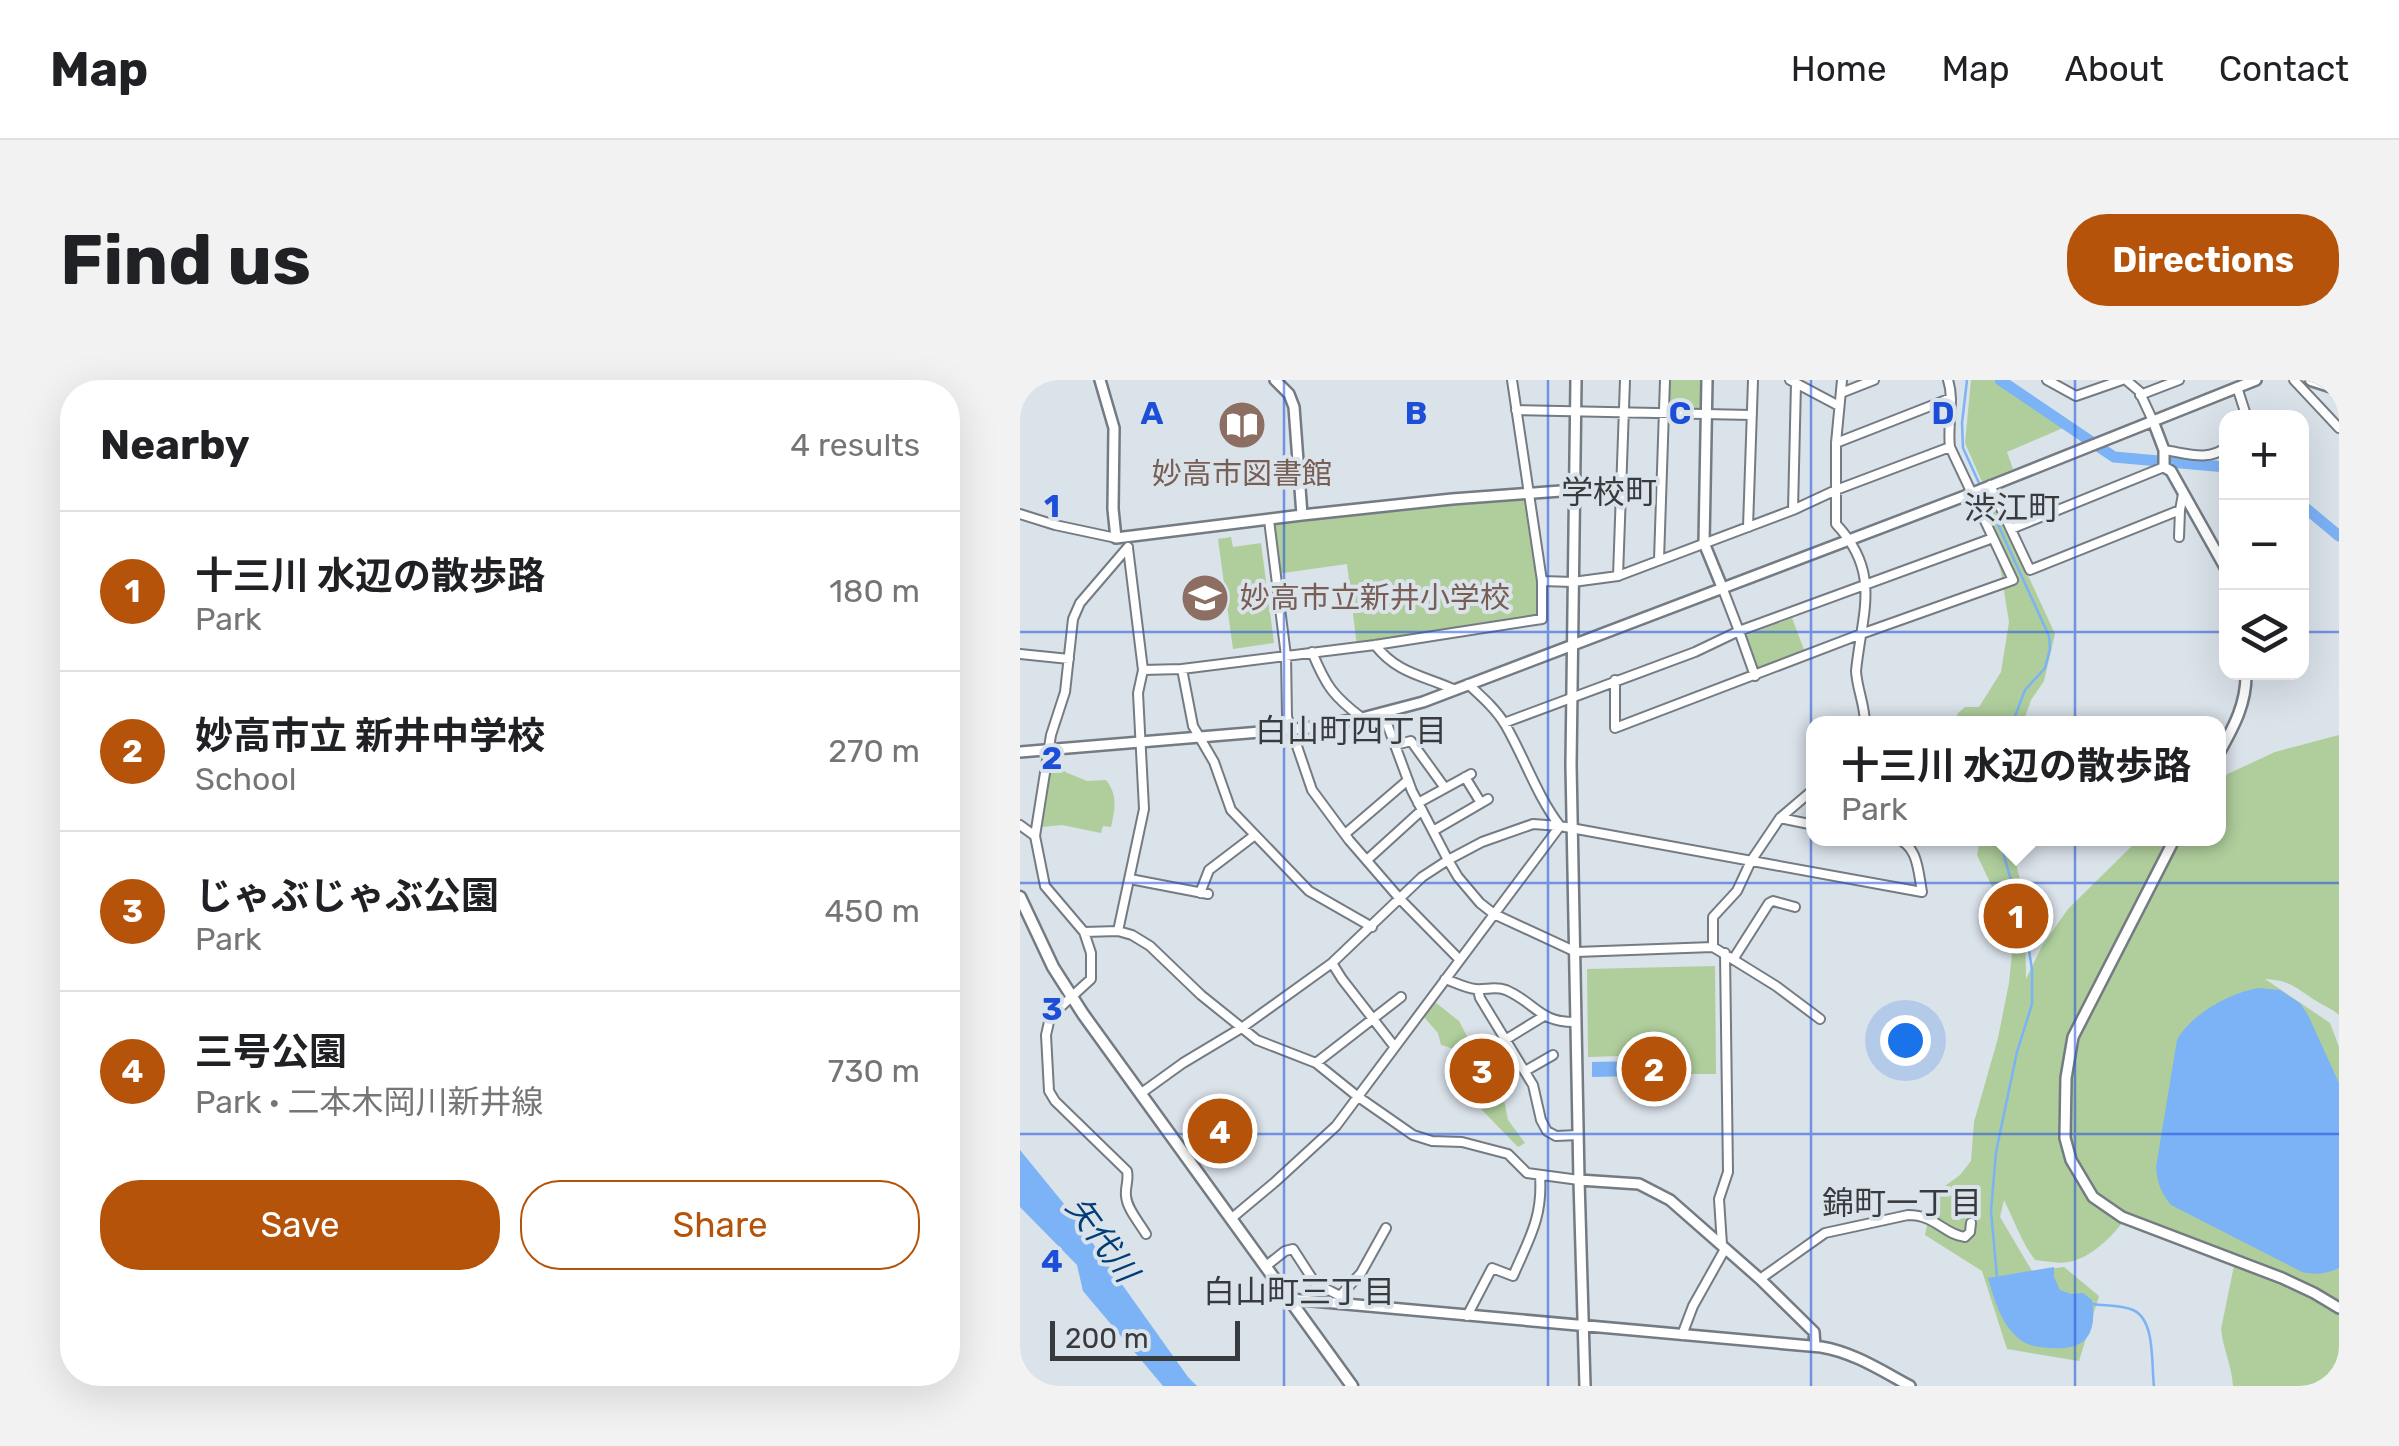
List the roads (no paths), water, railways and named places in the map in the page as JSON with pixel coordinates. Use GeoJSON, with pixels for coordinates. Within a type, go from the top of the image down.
{"type":"FeatureCollection","features":[{"type":"Feature","properties":{"kind":"main road"},"geometry":{"type":"LineString","coordinates":[[2311,380],[2339,389]]}},
{"type":"Feature","properties":{"kind":"main road"},"geometry":{"type":"LineString","coordinates":[[1020,898],[1072,996],[1352,1386]]}},
{"type":"Feature","properties":{"kind":"street"},"geometry":{"type":"LineString","coordinates":[[1100,380],[1114,428],[1113,509],[1124,541],[1143,670],[1138,693],[1144,808],[1118,931]]}},
{"type":"Feature","properties":{"kind":"street"},"geometry":{"type":"LineString","coordinates":[[1274,380],[1289,394],[1294,406],[1302,515]]}},
{"type":"Feature","properties":{"kind":"street"},"geometry":{"type":"LineString","coordinates":[[1143,670],[1182,669],[1376,646],[1542,619],[1542,581],[1512,380]]}},
{"type":"Feature","properties":{"kind":"street"},"geometry":{"type":"LineString","coordinates":[[1576,380],[1572,697],[1566,828],[1576,952],[1585,1386]]}},
{"type":"Feature","properties":{"kind":"street"},"geometry":{"type":"LineString","coordinates":[[1618,576],[1625,380]]}},
{"type":"Feature","properties":{"kind":"street"},"geometry":{"type":"LineString","coordinates":[[1659,560],[1665,380]]}},
{"type":"Feature","properties":{"kind":"street"},"geometry":{"type":"LineString","coordinates":[[1707,380],[1704,543],[1755,676]]}},
{"type":"Feature","properties":{"kind":"street"},"geometry":{"type":"LineString","coordinates":[[1748,527],[1754,380]]}},
{"type":"Feature","properties":{"kind":"street"},"geometry":{"type":"LineString","coordinates":[[1842,380],[1836,444],[1836,524],[1850,539],[1867,584],[1856,671],[1864,716]]}},
{"type":"Feature","properties":{"kind":"street"},"geometry":{"type":"LineString","coordinates":[[1841,393],[1874,380]]}},
{"type":"Feature","properties":{"kind":"street"},"geometry":{"type":"LineString","coordinates":[[1614,680],[1615,728],[2013,580],[1950,447],[1948,380]]}},
{"type":"Feature","properties":{"kind":"street"},"geometry":{"type":"LineString","coordinates":[[2047,380],[2076,396],[2124,380],[2140,395],[2154,421],[2164,458],[2219,557]]}},
{"type":"Feature","properties":{"kind":"street"},"geometry":{"type":"LineString","coordinates":[[2140,395],[2180,380]]}},
{"type":"Feature","properties":{"kind":"street"},"geometry":{"type":"LineString","coordinates":[[1020,752],[1291,729],[1362,718],[1423,702],[1973,493],[2256,380]]}},
{"type":"Feature","properties":{"kind":"street"},"geometry":{"type":"LineString","coordinates":[[2294,380],[2339,428]]}},
{"type":"Feature","properties":{"kind":"street"},"geometry":{"type":"LineString","coordinates":[[1792,510],[1793,382],[1839,406]]}},
{"type":"Feature","properties":{"kind":"street"},"geometry":{"type":"LineString","coordinates":[[2236,387],[2244,410]]}},
{"type":"Feature","properties":{"kind":"street"},"geometry":{"type":"LineString","coordinates":[[1836,444],[1951,398]]}},
{"type":"Feature","properties":{"kind":"street"},"geometry":{"type":"LineString","coordinates":[[1516,410],[1752,416]]}},
{"type":"Feature","properties":{"kind":"street"},"geometry":{"type":"LineString","coordinates":[[1542,581],[1573,582],[1618,576],[1950,447]]}},
{"type":"Feature","properties":{"kind":"street"},"geometry":{"type":"LineString","coordinates":[[2011,529],[2164,458],[2219,453]]}},
{"type":"Feature","properties":{"kind":"street"},"geometry":{"type":"LineString","coordinates":[[1989,486],[2030,570],[2180,510]]}},
{"type":"Feature","properties":{"kind":"street"},"geometry":{"type":"LineString","coordinates":[[1020,514],[1124,541],[1302,515],[1574,490]]}},
{"type":"Feature","properties":{"kind":"street"},"geometry":{"type":"LineString","coordinates":[[2179,537],[2183,494]]}},
{"type":"Feature","properties":{"kind":"street"},"geometry":{"type":"LineString","coordinates":[[1269,520],[1286,656],[1287,718],[1312,790],[1400,899],[1460,958]]}},
{"type":"Feature","properties":{"kind":"street"},"geometry":{"type":"LineString","coordinates":[[1504,723],[1992,538]]}},
{"type":"Feature","properties":{"kind":"street"},"geometry":{"type":"LineString","coordinates":[[1124,541],[1073,619],[1066,692],[1048,749],[1036,836],[1045,886],[1084,932],[1091,953],[1091,979],[1049,1022],[1049,1090],[1055,1101],[1127,1170],[1126,1201],[1146,1234]]}},
{"type":"Feature","properties":{"kind":"street"},"geometry":{"type":"LineString","coordinates":[[1376,646],[1386,659],[1404,671],[1453,689]]}},
{"type":"Feature","properties":{"kind":"street"},"geometry":{"type":"LineString","coordinates":[[1312,652],[1323,680],[1336,698],[1362,718]]}},
{"type":"Feature","properties":{"kind":"street"},"geometry":{"type":"LineString","coordinates":[[1020,654],[1069,659]]}},
{"type":"Feature","properties":{"kind":"street"},"geometry":{"type":"LineString","coordinates":[[1182,669],[1193,726],[1214,762],[1231,810],[1309,890],[1372,926]]}},
{"type":"Feature","properties":{"kind":"street"},"geometry":{"type":"LineString","coordinates":[[2226,740],[2238,718],[2246,680]]}},
{"type":"Feature","properties":{"kind":"street"},"geometry":{"type":"LineString","coordinates":[[1468,684],[1504,723],[1546,805],[1566,828]]}},
{"type":"Feature","properties":{"kind":"street"},"geometry":{"type":"LineString","coordinates":[[1383,713],[1408,780],[1448,860],[1469,890],[1494,914],[1576,952],[1713,947],[1820,1019]]}},
{"type":"Feature","properties":{"kind":"street"},"geometry":{"type":"LineString","coordinates":[[1395,746],[1411,740],[1445,788]]}},
{"type":"Feature","properties":{"kind":"street"},"geometry":{"type":"LineString","coordinates":[[1367,860],[1420,806],[1468,775],[1484,801],[1433,831]]}},
{"type":"Feature","properties":{"kind":"street"},"geometry":{"type":"LineString","coordinates":[[1345,834],[1408,780]]}},
{"type":"Feature","properties":{"kind":"street"},"geometry":{"type":"LineString","coordinates":[[1713,947],[1713,917],[1737,892],[1751,861],[1780,818],[1806,796]]}},
{"type":"Feature","properties":{"kind":"street"},"geometry":{"type":"LineString","coordinates":[[1780,818],[1806,823]]}},
{"type":"Feature","properties":{"kind":"street"},"geometry":{"type":"LineString","coordinates":[[1140,1094],[1332,963],[1422,877],[1482,842],[1533,824],[1922,892],[1915,856],[1909,846]]}},
{"type":"Feature","properties":{"kind":"street"},"geometry":{"type":"LineString","coordinates":[[1020,825],[1036,836]]}},
{"type":"Feature","properties":{"kind":"street"},"geometry":{"type":"LineString","coordinates":[[1232,1218],[1336,1126],[1460,958],[1566,828]]}},
{"type":"Feature","properties":{"kind":"street"},"geometry":{"type":"LineString","coordinates":[[1130,878],[1204,893],[1209,870],[1255,836]]}},
{"type":"Feature","properties":{"kind":"street"},"geometry":{"type":"LineString","coordinates":[[2170,846],[2072,1037],[2066,1069],[2065,1128],[2071,1160],[2093,1197],[2122,1217],[2282,1278],[2339,1308]]}},
{"type":"Feature","properties":{"kind":"street"},"geometry":{"type":"LineString","coordinates":[[1734,958],[1769,903],[1795,906]]}},
{"type":"Feature","properties":{"kind":"street"},"geometry":{"type":"LineString","coordinates":[[1084,932],[1132,934],[1257,1040],[1316,1063],[1420,1137],[1432,1142],[1462,1142],[1508,1154],[1527,1173],[1639,1184],[1658,1192],[1760,1279],[1814,1332],[1815,1346]]}},
{"type":"Feature","properties":{"kind":"street"},"geometry":{"type":"LineString","coordinates":[[1682,1335],[1724,1247],[1719,1199],[1728,1172],[1725,952]]}},
{"type":"Feature","properties":{"kind":"street"},"geometry":{"type":"LineString","coordinates":[[1332,963],[1394,1046]]}},
{"type":"Feature","properties":{"kind":"street"},"geometry":{"type":"LineString","coordinates":[[1445,980],[1478,990],[1506,990],[1544,1016],[1576,1022]]}},
{"type":"Feature","properties":{"kind":"street"},"geometry":{"type":"LineString","coordinates":[[1478,990],[1533,1086],[1548,1132],[1578,1136]]}},
{"type":"Feature","properties":{"kind":"street"},"geometry":{"type":"LineString","coordinates":[[1316,1063],[1401,997]]}},
{"type":"Feature","properties":{"kind":"street"},"geometry":{"type":"LineString","coordinates":[[1506,1040],[1544,1016]]}},
{"type":"Feature","properties":{"kind":"street"},"geometry":{"type":"LineString","coordinates":[[1525,1071],[1554,1055]]}},
{"type":"Feature","properties":{"kind":"street"},"geometry":{"type":"LineString","coordinates":[[1467,1316],[1492,1268],[1513,1276],[1538,1218],[1542,1198],[1540,1176]]}},
{"type":"Feature","properties":{"kind":"street"},"geometry":{"type":"LineString","coordinates":[[1760,1279],[1816,1238],[1838,1229],[1919,1215],[1958,1237],[1965,1237],[1971,1223]]}},
{"type":"Feature","properties":{"kind":"street"},"geometry":{"type":"LineString","coordinates":[[1340,1300],[1362,1273],[1386,1228]]}},
{"type":"Feature","properties":{"kind":"street"},"geometry":{"type":"LineString","coordinates":[[1266,1266],[1293,1249],[1315,1283],[1340,1300]]}},
{"type":"Feature","properties":{"kind":"street"},"geometry":{"type":"LineString","coordinates":[[1290,1299],[1340,1300],[1467,1316],[1837,1349],[1910,1386]]}},
{"type":"Feature","properties":{"kind":"water"},"geometry":{"type":"Polygon","coordinates":[[[2258,988],[2280,990],[2300,1003],[2339,1083],[2339,1268],[2325,1273],[2302,1272],[2171,1205],[2157,1178],[2177,1040],[2212,1006],[2258,988]]]}},
{"type":"Feature","properties":{"kind":"water"},"geometry":{"type":"Polygon","coordinates":[[[1639,1061],[1639,1076],[1592,1077],[1592,1062],[1639,1061]]]}},
{"type":"Feature","properties":{"kind":"water"},"geometry":{"type":"Polygon","coordinates":[[[1020,1150],[1069,1210],[1197,1386],[1163,1386],[1083,1291],[1077,1265],[1020,1207],[1020,1150]]]}},
{"type":"Feature","properties":{"kind":"water"},"geometry":{"type":"Polygon","coordinates":[[[2054,1267],[2060,1290],[2083,1293],[2092,1300],[2091,1330],[2081,1343],[2073,1346],[2027,1344],[2001,1316],[1988,1278],[2054,1267]]]}},
{"type":"Feature","properties":{"kind":"waterway"},"geometry":{"type":"LineString","coordinates":[[1967,380],[1963,448],[2049,636],[2045,668],[2025,690],[2015,716]]}},
{"type":"Feature","properties":{"kind":"waterway"},"geometry":{"type":"LineString","coordinates":[[2000,380],[2114,457],[2219,466]]}},
{"type":"Feature","properties":{"kind":"waterway"},"geometry":{"type":"LineString","coordinates":[[2309,511],[2339,536]]}},
{"type":"Feature","properties":{"kind":"waterway"},"geometry":{"type":"LineString","coordinates":[[1997,1277],[1991,1211],[1996,1152],[2017,1052],[2032,1004],[2027,937],[2001,846]]}},
{"type":"Feature","properties":{"kind":"waterway"},"geometry":{"type":"LineString","coordinates":[[2092,1304],[2128,1308],[2140,1315],[2149,1333],[2154,1386]]}},
{"type":"Feature","properties":{"kind":"place","name":"妙高市図書館"},"geometry":{"type":"Point","coordinates":[1242,425]}},
{"type":"Feature","properties":{"kind":"place","name":"妙高市立新井小学校"},"geometry":{"type":"Point","coordinates":[1205,598]}},
{"type":"Feature","properties":{"kind":"place","name":"十三川 水辺の散歩路"},"geometry":{"type":"Point","coordinates":[2016,916]}},
{"type":"Feature","properties":{"kind":"place","name":"妙高市立 新井中学校"},"geometry":{"type":"Point","coordinates":[1654,1069]}},
{"type":"Feature","properties":{"kind":"place","name":"じゃぶじゃぶ公園"},"geometry":{"type":"Point","coordinates":[1482,1071]}},
{"type":"Feature","properties":{"kind":"place","name":"三号公園"},"geometry":{"type":"Point","coordinates":[1220,1131]}},
{"type":"Feature","properties":{"kind":"district","name":"学校町"},"geometry":{"type":"Point","coordinates":[1609,492]}},
{"type":"Feature","properties":{"kind":"district","name":"渋江町"},"geometry":{"type":"Point","coordinates":[2012,508]}},
{"type":"Feature","properties":{"kind":"district","name":"白山町四丁目"},"geometry":{"type":"Point","coordinates":[1351,731]}},
{"type":"Feature","properties":{"kind":"district","name":"錦町一丁目"},"geometry":{"type":"Point","coordinates":[1902,1203]}},
{"type":"Feature","properties":{"kind":"district","name":"白山町三丁目"},"geometry":{"type":"Point","coordinates":[1299,1292]}},
{"type":"Feature","properties":{"kind":"water label","name":"矢代川"},"geometry":{"type":"Point","coordinates":[1102,1239]}}]}
